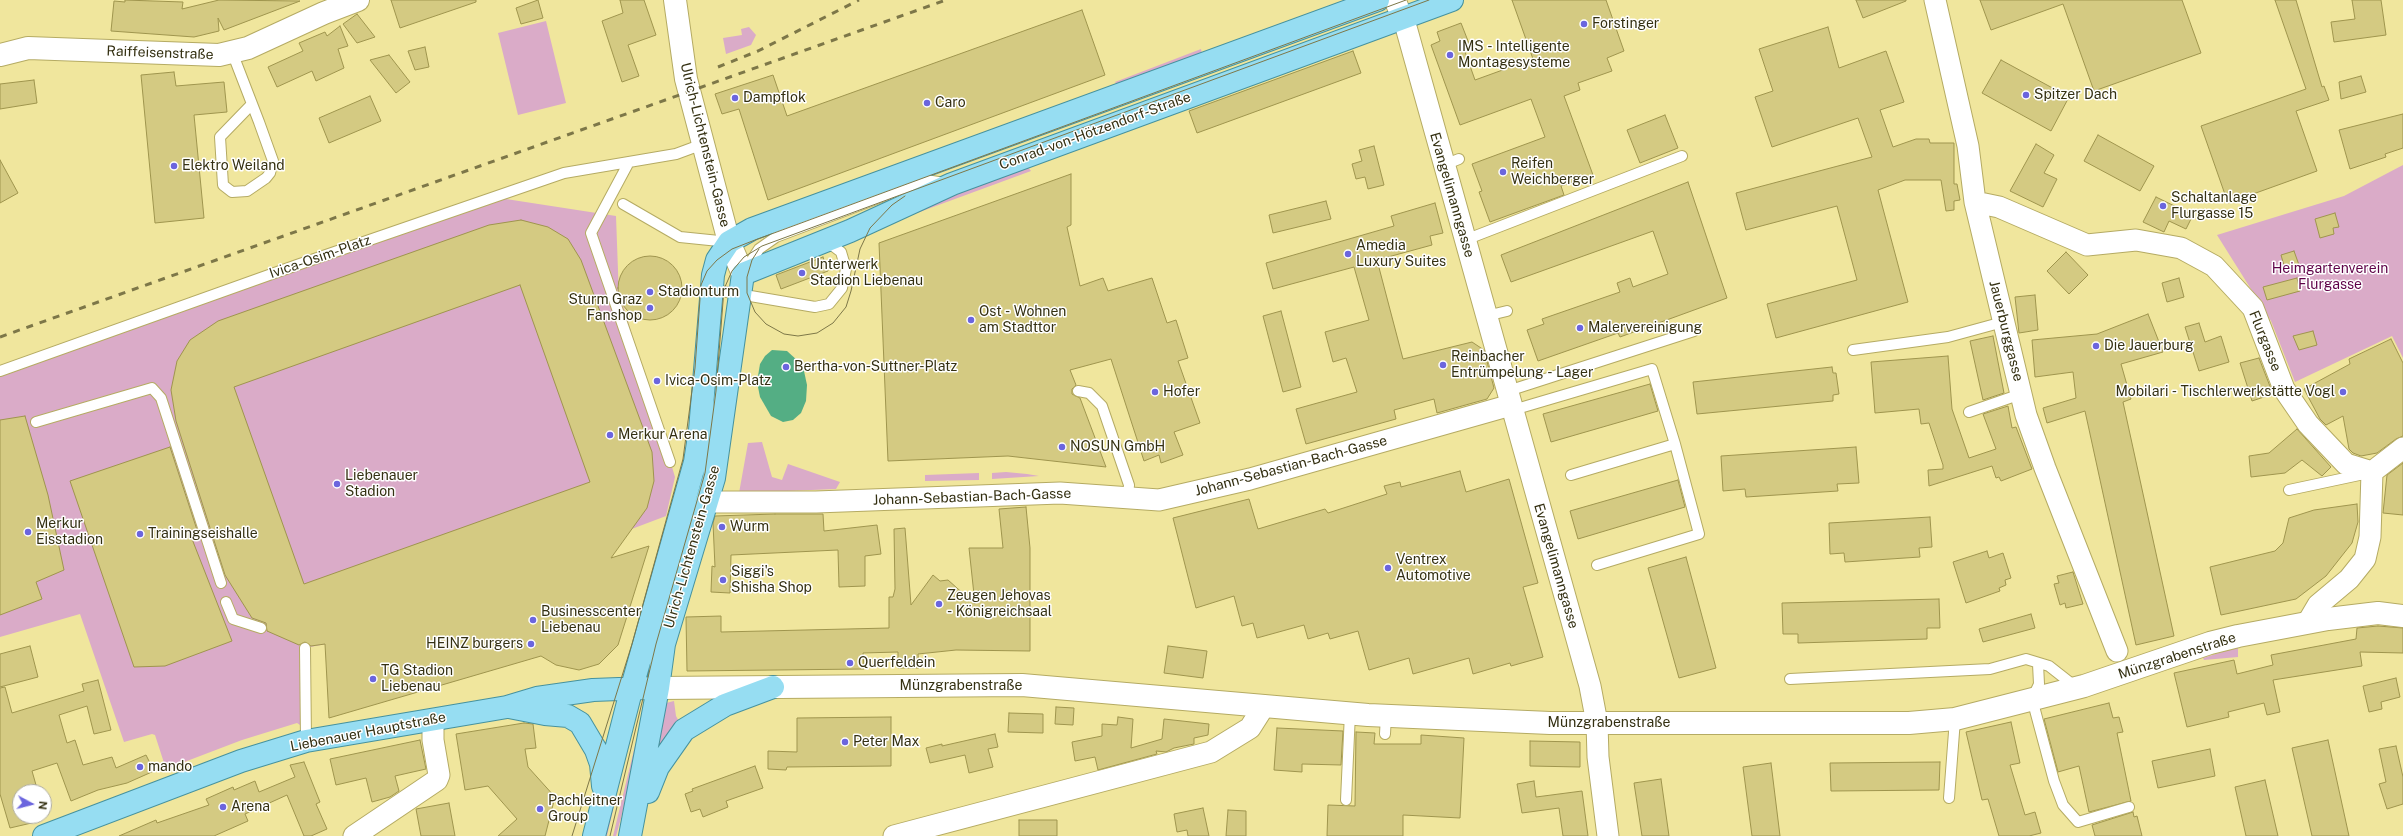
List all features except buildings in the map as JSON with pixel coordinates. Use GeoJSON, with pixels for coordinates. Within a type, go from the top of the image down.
{"type":"FeatureCollection","features":[{"type":"Feature","properties":{"kind":"main road","name":"Raiffeisenstraße"},"geometry":{"type":"LineString","coordinates":[[0,55],[28,48],[177,55],[219,55],[248,48],[324,13],[358,0]]}},
{"type":"Feature","properties":{"kind":"main road","name":"Ulrich-Lichtenstein-Gasse"},"geometry":{"type":"LineString","coordinates":[[631,836],[658,688],[664,644],[708,502],[725,414],[742,284],[686,79],[675,0]]}},
{"type":"Feature","properties":{"kind":"main road","name":"Conrad-von-Hötzendorf-Straße"},"geometry":{"type":"LineString","coordinates":[[730,242],[752,229],[1378,0]]}},
{"type":"Feature","properties":{"kind":"main road","name":"Conrad-von-Hötzendorf-Straße"},"geometry":{"type":"LineString","coordinates":[[742,284],[816,245],[952,184],[1399,9],[1452,0]]}},
{"type":"Feature","properties":{"kind":"main road","name":"Ulrich-Lichtenstein-Gasse"},"geometry":{"type":"LineString","coordinates":[[594,836],[632,687],[695,462],[700,430],[709,308],[713,275],[717,260],[730,242]]}},
{"type":"Feature","properties":{"kind":"main road","name":"Münzgrabenstraße"},"geometry":{"type":"LineString","coordinates":[[658,688],[1022,685],[1350,713],[1386,725],[1550,723],[1901,723],[1955,719],[2077,688],[2210,643],[2308,622],[2378,614],[2403,616]]}},
{"type":"Feature","properties":{"kind":"main road","name":"Liebenauer Hauptstraße"},"geometry":{"type":"LineString","coordinates":[[44,836],[241,761],[306,741],[507,707],[537,698],[632,687],[658,688]]}},
{"type":"Feature","properties":{"kind":"main road"},"geometry":{"type":"LineString","coordinates":[[631,836],[658,767],[684,730],[725,705],[773,687]]}},
{"type":"Feature","properties":{"kind":"main road"},"geometry":{"type":"LineString","coordinates":[[507,707],[545,714],[568,716],[580,723],[587,732],[601,764],[604,797]]}},
{"type":"Feature","properties":{"kind":"street","name":"Jauerburggasse"},"geometry":{"type":"LineString","coordinates":[[1936,0],[1968,146],[1974,202],[2026,415],[2045,468],[2083,559],[2117,651]]}},
{"type":"Feature","properties":{"kind":"street","name":"Evangelimanngasse"},"geometry":{"type":"LineString","coordinates":[[1399,9],[1451,162],[1465,240],[1590,686],[1596,723],[1598,757],[1608,836]]}},
{"type":"Feature","properties":{"kind":"street","name":"Flurgasse"},"geometry":{"type":"LineString","coordinates":[[1974,202],[1999,207],[2087,245],[2136,240],[2181,248],[2214,266],[2253,308],[2284,389],[2308,424],[2346,464],[2372,472]]}},
{"type":"Feature","properties":{"kind":"street","name":"Johann-Sebastian-Bach-Gasse"},"geometry":{"type":"LineString","coordinates":[[708,502],[816,502],[1060,493],[1165,499],[1250,480],[1511,402]]}},
{"type":"Feature","properties":{"kind":"street"},"geometry":{"type":"LineString","coordinates":[[2308,622],[2318,605],[2349,579],[2365,559],[2370,537],[2372,472],[2403,448]]}},
{"type":"Feature","properties":{"kind":"street"},"geometry":{"type":"LineString","coordinates":[[894,836],[1211,752],[1250,728],[1264,706]]}},
{"type":"Feature","properties":{"kind":"street"},"geometry":{"type":"LineString","coordinates":[[354,836],[437,780],[439,775],[433,740],[433,720]]}},
{"type":"Feature","properties":{"kind":"lane"},"geometry":{"type":"LineString","coordinates":[[232,52],[252,104],[272,157],[272,168],[266,178],[247,191],[232,192],[223,185],[220,137],[252,104]]}},
{"type":"Feature","properties":{"kind":"lane","name":"Ivica-Osim-Platz"},"geometry":{"type":"LineString","coordinates":[[0,371],[290,267],[564,173],[676,154],[703,144]]}},
{"type":"Feature","properties":{"kind":"lane"},"geometry":{"type":"LineString","coordinates":[[1465,240],[1682,156]]}},
{"type":"Feature","properties":{"kind":"lane"},"geometry":{"type":"LineString","coordinates":[[629,162],[591,233],[670,462]]}},
{"type":"Feature","properties":{"kind":"lane"},"geometry":{"type":"LineString","coordinates":[[742,284],[759,249],[776,237],[926,180],[952,184]]}},
{"type":"Feature","properties":{"kind":"lane"},"geometry":{"type":"LineString","coordinates":[[623,204],[680,236],[730,242]]}},
{"type":"Feature","properties":{"kind":"lane"},"geometry":{"type":"LineString","coordinates":[[709,308],[713,297],[721,291],[742,284],[815,307],[829,304],[842,288],[846,274],[844,258],[833,246],[816,245]]}},
{"type":"Feature","properties":{"kind":"lane"},"geometry":{"type":"LineString","coordinates":[[1486,316],[1507,311]]}},
{"type":"Feature","properties":{"kind":"lane"},"geometry":{"type":"LineString","coordinates":[[1853,350],[1948,337],[2003,322]]}},
{"type":"Feature","properties":{"kind":"lane"},"geometry":{"type":"LineString","coordinates":[[1511,402],[1694,330]]}},
{"type":"Feature","properties":{"kind":"lane"},"geometry":{"type":"LineString","coordinates":[[1511,402],[1650,369],[1653,371],[1675,444],[1699,534],[1597,565]]}},
{"type":"Feature","properties":{"kind":"lane"},"geometry":{"type":"LineString","coordinates":[[36,422],[152,388],[161,398],[221,583]]}},
{"type":"Feature","properties":{"kind":"lane"},"geometry":{"type":"LineString","coordinates":[[1078,391],[1089,393],[1102,406],[1129,485],[1128,498]]}},
{"type":"Feature","properties":{"kind":"lane"},"geometry":{"type":"LineString","coordinates":[[1969,412],[2021,394]]}},
{"type":"Feature","properties":{"kind":"lane"},"geometry":{"type":"LineString","coordinates":[[1571,475],[1675,444]]}},
{"type":"Feature","properties":{"kind":"lane"},"geometry":{"type":"LineString","coordinates":[[2289,490],[2372,472]]}},
{"type":"Feature","properties":{"kind":"lane"},"geometry":{"type":"LineString","coordinates":[[226,602],[234,619],[261,628]]}},
{"type":"Feature","properties":{"kind":"lane"},"geometry":{"type":"LineString","coordinates":[[305,648],[306,741]]}},
{"type":"Feature","properties":{"kind":"lane"},"geometry":{"type":"LineString","coordinates":[[1790,679],[1990,669],[2026,659],[2038,664],[2049,666],[2077,688]]}},
{"type":"Feature","properties":{"kind":"lane"},"geometry":{"type":"LineString","coordinates":[[2038,664],[2039,684],[2032,699],[2054,781],[2063,805],[2078,822],[2129,807]]}},
{"type":"Feature","properties":{"kind":"lane"},"geometry":{"type":"LineString","coordinates":[[1346,800],[1350,713]]}},
{"type":"Feature","properties":{"kind":"lane"},"geometry":{"type":"LineString","coordinates":[[1949,798],[1955,719]]}},
{"type":"Feature","properties":{"kind":"green space"},"geometry":{"type":"Polygon","coordinates":[[[546,21],[566,103],[518,115],[498,33],[546,21]]]}},
{"type":"Feature","properties":{"kind":"green space"},"geometry":{"type":"Polygon","coordinates":[[[749,27],[756,35],[751,45],[726,54],[723,38],[742,35],[741,29],[749,27]]]}},
{"type":"Feature","properties":{"kind":"green space"},"geometry":{"type":"Polygon","coordinates":[[[1201,49],[1202,54],[1117,85],[1115,82],[1201,49]]]}},
{"type":"Feature","properties":{"kind":"green space","name":"Heimgartenverein Flurgasse"},"geometry":{"type":"Polygon","coordinates":[[[2403,165],[2403,358],[2392,336],[2295,382],[2271,321],[2217,235],[2344,196],[2403,165]]]}},
{"type":"Feature","properties":{"kind":"green space"},"geometry":{"type":"Polygon","coordinates":[[[1027,166],[1031,171],[887,224],[894,215],[1027,166]]]}},
{"type":"Feature","properties":{"kind":"green space","name":"Liebenauer Stadion"},"geometry":{"type":"Polygon","coordinates":[[[493,197],[616,216],[619,298],[624,308],[675,477],[666,516],[331,643],[305,648],[306,729],[297,723],[242,740],[166,769],[155,735],[152,734],[124,742],[80,614],[0,637],[0,371],[493,197]]]}},
{"type":"Feature","properties":{"kind":"green space"},"geometry":{"type":"Polygon","coordinates":[[[762,442],[772,477],[782,480],[788,464],[840,482],[836,489],[739,493],[748,443],[762,442]]]}},
{"type":"Feature","properties":{"kind":"green space"},"geometry":{"type":"Polygon","coordinates":[[[1006,472],[1039,476],[992,479],[992,473],[1006,472]]]}},
{"type":"Feature","properties":{"kind":"green space"},"geometry":{"type":"Polygon","coordinates":[[[979,473],[979,480],[925,481],[925,475],[979,473]]]}},
{"type":"Feature","properties":{"kind":"green space"},"geometry":{"type":"Polygon","coordinates":[[[2238,647],[2238,657],[2204,660],[2203,658],[2238,647]]]}},
{"type":"Feature","properties":{"kind":"green space"},"geometry":{"type":"Polygon","coordinates":[[[674,701],[676,716],[681,725],[656,751],[666,703],[674,701]]]}},
{"type":"Feature","properties":{"kind":"green space"},"geometry":{"type":"Polygon","coordinates":[[[633,724],[607,836],[603,836],[633,724]]]}},
{"type":"Feature","properties":{"kind":"green space"},"geometry":{"type":"Polygon","coordinates":[[[640,725],[643,726],[621,818],[616,836],[613,836],[640,725]]]}},
{"type":"Feature","properties":{"kind":"shaded area"},"geometry":{"type":"Polygon","coordinates":[[[772,350],[787,351],[798,361],[804,371],[807,385],[806,401],[801,413],[793,420],[783,422],[771,416],[760,397],[757,382],[760,364],[765,356],[772,350]]]}},
{"type":"Feature","properties":{"kind":"tram line"},"geometry":{"type":"LineString","coordinates":[[572,836],[632,644],[683,459],[695,368],[701,285],[707,271],[717,260],[732,249],[755,240],[1406,0]]}},
{"type":"Feature","properties":{"kind":"tram line"},"geometry":{"type":"LineString","coordinates":[[610,836],[656,644],[705,473],[716,391],[724,289],[732,271],[744,257],[762,246],[1429,0]]}},
{"type":"Feature","properties":{"kind":"tram line"},"geometry":{"type":"LineString","coordinates":[[759,249],[752,260],[747,277],[747,293],[755,312],[766,324],[784,334],[798,336],[817,333],[833,323],[846,307],[860,249],[870,228],[892,205],[905,196]]}},
{"type":"Feature","properties":{"kind":"railway"},"geometry":{"type":"LineString","coordinates":[[718,67],[758,51],[859,0]]}},
{"type":"Feature","properties":{"kind":"railway"},"geometry":{"type":"LineString","coordinates":[[0,337],[946,0]]}},
{"type":"Feature","properties":{"kind":"place","name":"Forstinger"},"geometry":{"type":"Point","coordinates":[1584,24]}},
{"type":"Feature","properties":{"kind":"place","name":"IMS - Intelligente Montagesysteme"},"geometry":{"type":"Point","coordinates":[1450,55]}},
{"type":"Feature","properties":{"kind":"place","name":"Spitzer Dach"},"geometry":{"type":"Point","coordinates":[2026,95]}},
{"type":"Feature","properties":{"kind":"place","name":"Dampflok"},"geometry":{"type":"Point","coordinates":[735,98]}},
{"type":"Feature","properties":{"kind":"place","name":"Caro"},"geometry":{"type":"Point","coordinates":[927,103]}},
{"type":"Feature","properties":{"kind":"place","name":"Elektro Weiland"},"geometry":{"type":"Point","coordinates":[174,166]}},
{"type":"Feature","properties":{"kind":"place","name":"Reifen Weichberger"},"geometry":{"type":"Point","coordinates":[1503,172]}},
{"type":"Feature","properties":{"kind":"place","name":"Schaltanlage Flurgasse 15"},"geometry":{"type":"Point","coordinates":[2163,206]}},
{"type":"Feature","properties":{"kind":"place","name":"Amedia Luxury Suites"},"geometry":{"type":"Point","coordinates":[1348,254]}},
{"type":"Feature","properties":{"kind":"place","name":"Unterwerk Stadion Liebenau"},"geometry":{"type":"Point","coordinates":[802,273]}},
{"type":"Feature","properties":{"kind":"place","name":"Stadionturm"},"geometry":{"type":"Point","coordinates":[650,292]}},
{"type":"Feature","properties":{"kind":"place","name":"Sturm Graz Fanshop"},"geometry":{"type":"Point","coordinates":[650,308]}},
{"type":"Feature","properties":{"kind":"place","name":"Ost - Wohnen am Stadttor"},"geometry":{"type":"Point","coordinates":[971,320]}},
{"type":"Feature","properties":{"kind":"place","name":"Malervereinigung"},"geometry":{"type":"Point","coordinates":[1580,328]}},
{"type":"Feature","properties":{"kind":"place","name":"Die Jauerburg"},"geometry":{"type":"Point","coordinates":[2096,346]}},
{"type":"Feature","properties":{"kind":"place","name":"Reinbacher Entrümpelung - Lager"},"geometry":{"type":"Point","coordinates":[1443,365]}},
{"type":"Feature","properties":{"kind":"place","name":"Bertha-von-Suttner-Platz"},"geometry":{"type":"Point","coordinates":[786,367]}},
{"type":"Feature","properties":{"kind":"place","name":"Ivica-Osim-Platz"},"geometry":{"type":"Point","coordinates":[657,381]}},
{"type":"Feature","properties":{"kind":"place","name":"Hofer"},"geometry":{"type":"Point","coordinates":[1155,392]}},
{"type":"Feature","properties":{"kind":"place","name":"Mobilari - Tischlerwerkstätte Vogl"},"geometry":{"type":"Point","coordinates":[2343,392]}},
{"type":"Feature","properties":{"kind":"place","name":"Merkur Arena"},"geometry":{"type":"Point","coordinates":[610,435]}},
{"type":"Feature","properties":{"kind":"place","name":"NOSUN GmbH"},"geometry":{"type":"Point","coordinates":[1062,447]}},
{"type":"Feature","properties":{"kind":"place","name":"Liebenauer Stadion"},"geometry":{"type":"Point","coordinates":[337,484]}},
{"type":"Feature","properties":{"kind":"place","name":"Wurm"},"geometry":{"type":"Point","coordinates":[722,527]}},
{"type":"Feature","properties":{"kind":"place","name":"Merkur Eisstadion"},"geometry":{"type":"Point","coordinates":[28,532]}},
{"type":"Feature","properties":{"kind":"place","name":"Trainingseishalle"},"geometry":{"type":"Point","coordinates":[140,534]}},
{"type":"Feature","properties":{"kind":"place","name":"Ventrex Automotive"},"geometry":{"type":"Point","coordinates":[1388,568]}},
{"type":"Feature","properties":{"kind":"place","name":"Siggi's Shisha Shop"},"geometry":{"type":"Point","coordinates":[723,580]}},
{"type":"Feature","properties":{"kind":"place","name":"Zeugen Jehovas - Königreichsaal"},"geometry":{"type":"Point","coordinates":[939,604]}},
{"type":"Feature","properties":{"kind":"place","name":"Businesscenter Liebenau"},"geometry":{"type":"Point","coordinates":[533,620]}},
{"type":"Feature","properties":{"kind":"place","name":"HEINZ burgers"},"geometry":{"type":"Point","coordinates":[531,644]}},
{"type":"Feature","properties":{"kind":"place","name":"Querfeldein"},"geometry":{"type":"Point","coordinates":[850,663]}},
{"type":"Feature","properties":{"kind":"place","name":"TG Stadion Liebenau"},"geometry":{"type":"Point","coordinates":[373,679]}},
{"type":"Feature","properties":{"kind":"place","name":"Peter Max"},"geometry":{"type":"Point","coordinates":[845,742]}},
{"type":"Feature","properties":{"kind":"place","name":"mando"},"geometry":{"type":"Point","coordinates":[140,767]}},
{"type":"Feature","properties":{"kind":"place","name":"Arena"},"geometry":{"type":"Point","coordinates":[223,807]}},
{"type":"Feature","properties":{"kind":"place","name":"Pachleitner Group"},"geometry":{"type":"Point","coordinates":[540,809]}}]}
